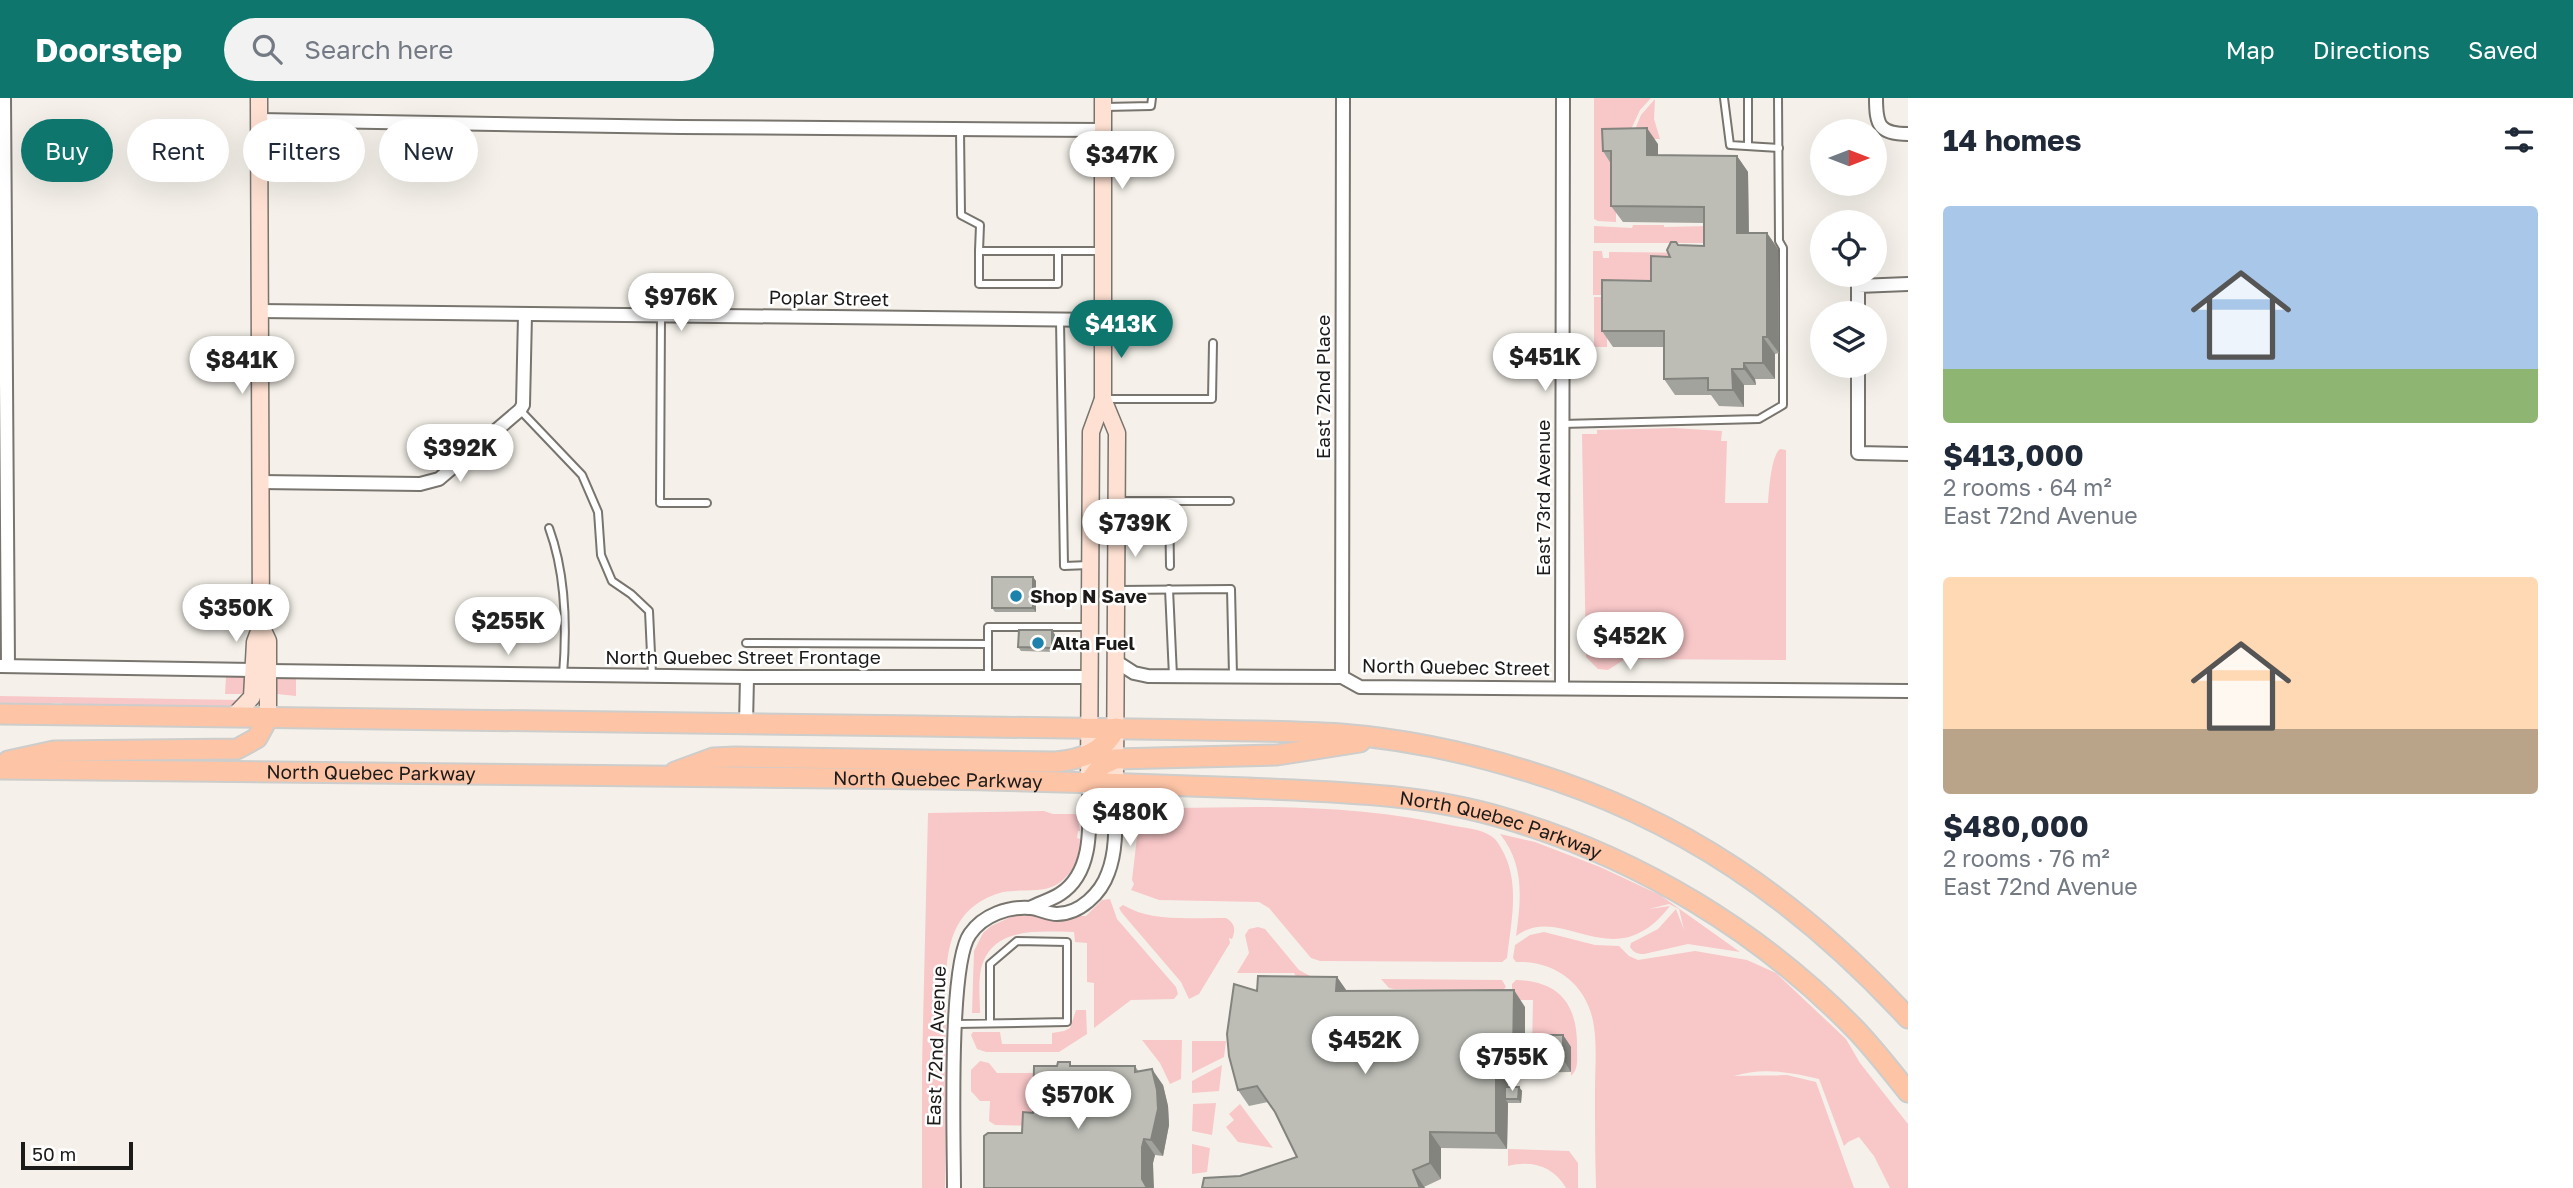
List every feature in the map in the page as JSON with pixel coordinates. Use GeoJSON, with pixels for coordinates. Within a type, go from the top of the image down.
{"type":"FeatureCollection","features":[{"type":"Feature","properties":{"kind":"main road"},"geometry":{"type":"LineString","coordinates":[[259,98],[259,119]]}},
{"type":"Feature","properties":{"kind":"main road","name":"East 72nd Avenue"},"geometry":{"type":"LineString","coordinates":[[1089,782],[1091,432],[1103,399],[1103,102]]}},
{"type":"Feature","properties":{"kind":"main road"},"geometry":{"type":"LineString","coordinates":[[0,762],[54,751],[237,750],[257,738],[268,718],[255,642],[261,626],[259,182]]}},
{"type":"Feature","properties":{"kind":"main road","name":"East 72nd Avenue"},"geometry":{"type":"LineString","coordinates":[[1103,399],[1117,433],[1115,782]]}},
{"type":"Feature","properties":{"kind":"main road"},"geometry":{"type":"LineString","coordinates":[[233,717],[252,697],[262,671]]}},
{"type":"Feature","properties":{"kind":"main road"},"geometry":{"type":"LineString","coordinates":[[0,714],[1116,728],[1308,733],[1374,738],[1441,748],[1528,771],[1612,800],[1725,859],[1839,948],[1908,1018]]}},
{"type":"Feature","properties":{"kind":"main road"},"geometry":{"type":"LineString","coordinates":[[668,776],[700,762],[735,757],[1056,762],[1072,760],[1104,747],[1116,728]]}},
{"type":"Feature","properties":{"kind":"main road"},"geometry":{"type":"LineString","coordinates":[[1089,782],[1102,765],[1115,758],[1297,753],[1374,738]]}},
{"type":"Feature","properties":{"kind":"main road","name":"North Quebec Parkway"},"geometry":{"type":"LineString","coordinates":[[0,769],[1115,782],[1377,794],[1427,799],[1503,817],[1581,845],[1665,884],[1772,955],[1860,1033],[1908,1092]]}},
{"type":"Feature","properties":{"kind":"street"},"geometry":{"type":"LineString","coordinates":[[4,98],[4,666]]}},
{"type":"Feature","properties":{"kind":"street","name":"East 72nd Place"},"geometry":{"type":"LineString","coordinates":[[1342,677],[1343,98]]}},
{"type":"Feature","properties":{"kind":"street","name":"East 73rd Avenue"},"geometry":{"type":"LineString","coordinates":[[1562,688],[1563,98]]}},
{"type":"Feature","properties":{"kind":"street"},"geometry":{"type":"LineString","coordinates":[[1876,98],[1879,125],[1885,131],[1908,134]]}},
{"type":"Feature","properties":{"kind":"street"},"geometry":{"type":"LineString","coordinates":[[365,122],[1103,130]]}},
{"type":"Feature","properties":{"kind":"street"},"geometry":{"type":"LineString","coordinates":[[1858,301],[1858,286],[1908,284]]}},
{"type":"Feature","properties":{"kind":"street","name":"Poplar Street"},"geometry":{"type":"LineString","coordinates":[[260,311],[1103,320]]}},
{"type":"Feature","properties":{"kind":"street"},"geometry":{"type":"LineString","coordinates":[[260,482],[429,484],[439,479],[520,410],[524,399],[525,314]]}},
{"type":"Feature","properties":{"kind":"street"},"geometry":{"type":"LineString","coordinates":[[1858,378],[1858,453],[1908,454]]}},
{"type":"Feature","properties":{"kind":"street"},"geometry":{"type":"LineString","coordinates":[[1117,662],[1142,675],[1342,677]]}},
{"type":"Feature","properties":{"kind":"street","name":"North Quebec Street Frontage"},"geometry":{"type":"LineString","coordinates":[[4,666],[747,677],[1091,677]]}},
{"type":"Feature","properties":{"kind":"street"},"geometry":{"type":"LineString","coordinates":[[746,724],[747,677]]}},
{"type":"Feature","properties":{"kind":"street","name":"North Quebec Street"},"geometry":{"type":"LineString","coordinates":[[1342,677],[1360,687],[1908,691]]}},
{"type":"Feature","properties":{"kind":"street","name":"East 72nd Avenue"},"geometry":{"type":"LineString","coordinates":[[954,1188],[956,1024],[960,957],[969,934],[989,916],[1030,908],[1059,894],[1076,877],[1083,865],[1087,848],[1089,782]]}},
{"type":"Feature","properties":{"kind":"street","name":"East 72nd Avenue"},"geometry":{"type":"LineString","coordinates":[[1030,908],[1056,914],[1070,912],[1083,905],[1102,886],[1109,872],[1113,851],[1115,782]]}},
{"type":"Feature","properties":{"kind":"lane"},"geometry":{"type":"LineString","coordinates":[[1103,102],[1152,106],[1152,98]]}},
{"type":"Feature","properties":{"kind":"lane"},"geometry":{"type":"LineString","coordinates":[[1724,98],[1730,145],[1779,148]]}},
{"type":"Feature","properties":{"kind":"lane"},"geometry":{"type":"LineString","coordinates":[[1748,98],[1748,146]]}},
{"type":"Feature","properties":{"kind":"lane"},"geometry":{"type":"LineString","coordinates":[[1562,424],[1759,419],[1783,405],[1783,248],[1779,241],[1778,98]]}},
{"type":"Feature","properties":{"kind":"lane"},"geometry":{"type":"LineString","coordinates":[[961,130],[961,215],[980,225],[979,284],[1058,284],[1058,251]]}},
{"type":"Feature","properties":{"kind":"lane"},"geometry":{"type":"LineString","coordinates":[[979,251],[1103,251]]}},
{"type":"Feature","properties":{"kind":"lane"},"geometry":{"type":"LineString","coordinates":[[661,316],[660,503],[707,503]]}},
{"type":"Feature","properties":{"kind":"lane"},"geometry":{"type":"LineString","coordinates":[[1060,320],[1064,566],[1090,565]]}},
{"type":"Feature","properties":{"kind":"lane"},"geometry":{"type":"LineString","coordinates":[[1103,399],[1212,400],[1213,343]]}},
{"type":"Feature","properties":{"kind":"lane"},"geometry":{"type":"LineString","coordinates":[[520,410],[582,475],[598,512],[601,555],[612,581],[649,611],[652,676]]}},
{"type":"Feature","properties":{"kind":"lane"},"geometry":{"type":"LineString","coordinates":[[1117,501],[1230,501]]}},
{"type":"Feature","properties":{"kind":"lane"},"geometry":{"type":"LineString","coordinates":[[1169,501],[1170,566]]}},
{"type":"Feature","properties":{"kind":"lane"},"geometry":{"type":"LineString","coordinates":[[549,528],[563,593],[563,675]]}},
{"type":"Feature","properties":{"kind":"lane"},"geometry":{"type":"LineString","coordinates":[[1169,589],[1173,676]]}},
{"type":"Feature","properties":{"kind":"lane"},"geometry":{"type":"LineString","coordinates":[[1117,590],[1231,589],[1233,676]]}},
{"type":"Feature","properties":{"kind":"lane"},"geometry":{"type":"LineString","coordinates":[[988,676],[988,627],[1090,627]]}},
{"type":"Feature","properties":{"kind":"lane"},"geometry":{"type":"LineString","coordinates":[[746,643],[988,644]]}},
{"type":"Feature","properties":{"kind":"lane"},"geometry":{"type":"LineString","coordinates":[[956,1024],[1067,1022],[1067,942],[1017,941],[990,964],[990,1023]]}},
{"type":"Feature","properties":{"kind":"shaded area"},"geometry":{"type":"Polygon","coordinates":[[[1594,98],[1651,98],[1640,110],[1628,136],[1610,143],[1610,173],[1616,173],[1616,222],[1594,219],[1594,98]]]}},
{"type":"Feature","properties":{"kind":"shaded area"},"geometry":{"type":"Polygon","coordinates":[[[1655,99],[1654,119],[1660,139],[1631,139],[1641,115],[1655,99]]]}},
{"type":"Feature","properties":{"kind":"shaded area"},"geometry":{"type":"Polygon","coordinates":[[[1633,225],[1710,226],[1706,243],[1594,243],[1594,226],[1632,228],[1633,225]]]}},
{"type":"Feature","properties":{"kind":"shaded area"},"geometry":{"type":"Polygon","coordinates":[[[1593,251],[1602,251],[1603,258],[1609,258],[1609,252],[1706,253],[1660,295],[1593,295],[1593,251]]]}},
{"type":"Feature","properties":{"kind":"shaded area"},"geometry":{"type":"Polygon","coordinates":[[[1594,297],[1607,297],[1607,347],[1594,347],[1594,297]]]}},
{"type":"Feature","properties":{"kind":"shaded area"},"geometry":{"type":"Polygon","coordinates":[[[1674,428],[1722,431],[1721,441],[1727,441],[1725,503],[1768,503],[1774,459],[1780,449],[1786,450],[1786,660],[1625,659],[1608,670],[1598,669],[1586,657],[1582,434],[1597,434],[1597,430],[1674,428]]]}},
{"type":"Feature","properties":{"kind":"shaded area"},"geometry":{"type":"Polygon","coordinates":[[[276,675],[296,677],[296,696],[277,694],[276,675]]]}},
{"type":"Feature","properties":{"kind":"shaded area"},"geometry":{"type":"Polygon","coordinates":[[[226,676],[243,676],[247,683],[245,694],[225,694],[226,676]]]}},
{"type":"Feature","properties":{"kind":"shaded area"},"geometry":{"type":"Polygon","coordinates":[[[0,696],[239,700],[224,708],[62,703],[0,704],[0,696]]]}},
{"type":"Feature","properties":{"kind":"shaded area"},"geometry":{"type":"Polygon","coordinates":[[[1172,808],[1332,809],[1381,814],[1473,829],[1491,836],[1507,861],[1513,888],[1507,958],[1502,962],[1320,961],[1311,958],[1269,908],[1259,902],[1159,900],[1131,890],[1134,884],[1132,880],[1137,837],[1147,825],[1149,814],[1172,808]]]}},
{"type":"Feature","properties":{"kind":"shaded area"},"geometry":{"type":"Polygon","coordinates":[[[1044,811],[1053,814],[1077,814],[1079,849],[1069,874],[1046,889],[1003,892],[975,905],[965,914],[953,937],[946,980],[943,980],[946,985],[945,1188],[922,1188],[928,813],[1044,811]]]}},
{"type":"Feature","properties":{"kind":"shaded area"},"geometry":{"type":"Polygon","coordinates":[[[1500,834],[1535,842],[1600,867],[1660,895],[1740,952],[1688,944],[1644,954],[1634,952],[1630,947],[1631,943],[1658,929],[1676,909],[1684,930],[1679,909],[1669,904],[1649,909],[1670,906],[1649,927],[1628,937],[1609,939],[1552,927],[1534,928],[1516,936],[1520,896],[1517,870],[1514,858],[1500,834]]]}},
{"type":"Feature","properties":{"kind":"shaded area"},"geometry":{"type":"Polygon","coordinates":[[[1110,899],[1117,919],[1176,987],[1178,994],[1174,999],[1131,1000],[1094,1028],[1094,983],[1087,982],[1087,943],[1075,942],[1074,932],[1033,932],[1006,938],[995,945],[987,955],[980,974],[980,1013],[972,1013],[974,951],[983,933],[991,926],[1013,916],[1086,916],[1102,900],[1110,899]]]}},
{"type":"Feature","properties":{"kind":"shaded area"},"geometry":{"type":"Polygon","coordinates":[[[1123,905],[1160,917],[1226,918],[1233,924],[1232,939],[1229,938],[1230,943],[1199,994],[1189,999],[1181,982],[1122,913],[1119,908],[1123,905]]]}},
{"type":"Feature","properties":{"kind":"shaded area"},"geometry":{"type":"Polygon","coordinates":[[[1249,929],[1265,929],[1299,970],[1312,977],[1297,978],[1294,973],[1237,973],[1249,953],[1245,935],[1249,929]]]}},
{"type":"Feature","properties":{"kind":"shaded area"},"geometry":{"type":"Polygon","coordinates":[[[1544,932],[1595,945],[1619,946],[1629,956],[1638,960],[1695,951],[1747,960],[1776,973],[1846,1039],[1860,1063],[1908,1124],[1908,1188],[1890,1188],[1874,1156],[1859,1137],[1844,1146],[1819,1079],[1765,1071],[1734,1076],[1787,1075],[1816,1082],[1854,1188],[1596,1188],[1595,1043],[1591,1012],[1578,988],[1568,978],[1544,966],[1516,962],[1513,958],[1515,945],[1530,935],[1544,932]]]}},
{"type":"Feature","properties":{"kind":"shaded area"},"geometry":{"type":"Polygon","coordinates":[[[1381,979],[1502,980],[1506,987],[1503,990],[1394,989],[1389,988],[1381,979]]]}},
{"type":"Feature","properties":{"kind":"shaded area"},"geometry":{"type":"Polygon","coordinates":[[[1516,980],[1545,985],[1564,999],[1570,1009],[1577,1034],[1576,1067],[1571,1076],[1571,1047],[1532,1047],[1533,1000],[1517,1000],[1512,994],[1512,984],[1516,980]]]}},
{"type":"Feature","properties":{"kind":"shaded area"},"geometry":{"type":"Polygon","coordinates":[[[1076,1010],[1086,1010],[1087,1034],[1059,1052],[986,1052],[977,1049],[971,1035],[973,1032],[1000,1032],[1002,1044],[1052,1044],[1052,1033],[1070,1028],[1076,1010]]]}},
{"type":"Feature","properties":{"kind":"shaded area"},"geometry":{"type":"Polygon","coordinates":[[[1142,1040],[1182,1040],[1181,1079],[1170,1084],[1160,1063],[1142,1040]]]}},
{"type":"Feature","properties":{"kind":"shaded area"},"geometry":{"type":"Polygon","coordinates":[[[1192,1041],[1226,1041],[1224,1057],[1192,1073],[1192,1041]]]}},
{"type":"Feature","properties":{"kind":"shaded area"},"geometry":{"type":"Polygon","coordinates":[[[980,1061],[989,1063],[997,1073],[1038,1073],[1037,1126],[995,1125],[989,1121],[990,1101],[980,1101],[971,1091],[971,1070],[980,1061]]]}},
{"type":"Feature","properties":{"kind":"shaded area"},"geometry":{"type":"Polygon","coordinates":[[[1222,1065],[1219,1091],[1192,1093],[1192,1081],[1222,1065]]]}},
{"type":"Feature","properties":{"kind":"shaded area"},"geometry":{"type":"Polygon","coordinates":[[[1216,1103],[1212,1135],[1192,1131],[1193,1104],[1216,1103]]]}},
{"type":"Feature","properties":{"kind":"shaded area"},"geometry":{"type":"Polygon","coordinates":[[[1240,1104],[1273,1148],[1238,1142],[1226,1127],[1234,1120],[1229,1114],[1240,1104]]]}},
{"type":"Feature","properties":{"kind":"shaded area"},"geometry":{"type":"Polygon","coordinates":[[[1192,1144],[1210,1148],[1207,1172],[1192,1174],[1192,1144]]]}},
{"type":"Feature","properties":{"kind":"shaded area"},"geometry":{"type":"Polygon","coordinates":[[[1508,1149],[1569,1151],[1578,1163],[1578,1188],[1566,1188],[1555,1174],[1541,1167],[1525,1164],[1508,1166],[1508,1149]]]}},
{"type":"Feature","properties":{"kind":"building"},"geometry":{"type":"Polygon","coordinates":[[[1647,128],[1647,155],[1737,156],[1737,233],[1767,233],[1767,337],[1763,337],[1763,363],[1744,363],[1744,369],[1732,369],[1733,390],[1708,390],[1708,378],[1664,379],[1664,331],[1602,331],[1602,280],[1651,281],[1651,256],[1670,257],[1667,250],[1671,242],[1678,245],[1704,246],[1704,207],[1611,206],[1611,151],[1603,151],[1602,129],[1647,128]]]}},
{"type":"Feature","properties":{"kind":"building","name":"Shop N Save"},"geometry":{"type":"Polygon","coordinates":[[[992,577],[1033,577],[1033,608],[992,608],[992,577]]]}},
{"type":"Feature","properties":{"kind":"building","name":"Alta Fuel"},"geometry":{"type":"Polygon","coordinates":[[[1019,630],[1052,630],[1052,648],[1018,647],[1019,630]]]}},
{"type":"Feature","properties":{"kind":"building"},"geometry":{"type":"Polygon","coordinates":[[[1258,976],[1337,977],[1336,991],[1514,990],[1513,1056],[1496,1056],[1496,1133],[1430,1132],[1430,1163],[1413,1170],[1420,1188],[1202,1188],[1204,1178],[1240,1176],[1297,1157],[1275,1112],[1257,1086],[1238,1090],[1229,1056],[1227,1034],[1234,984],[1257,991],[1258,976]]]}},
{"type":"Feature","properties":{"kind":"building"},"geometry":{"type":"Polygon","coordinates":[[[1516,1035],[1563,1035],[1563,1059],[1516,1059],[1516,1035]]]}},
{"type":"Feature","properties":{"kind":"building"},"geometry":{"type":"Polygon","coordinates":[[[1058,1062],[1070,1062],[1070,1066],[1135,1066],[1135,1072],[1152,1069],[1158,1109],[1151,1140],[1144,1139],[1142,1147],[1142,1179],[1147,1188],[984,1188],[984,1136],[988,1133],[1022,1133],[1023,1112],[1033,1113],[1034,1066],[1057,1066],[1058,1062]]]}},
{"type":"Feature","properties":{"kind":"building"},"geometry":{"type":"Polygon","coordinates":[[[1505,1087],[1519,1087],[1518,1099],[1505,1099],[1505,1087]]]}},
{"type":"Feature","properties":{"kind":"place","name":"Shop N Save"},"geometry":{"type":"Point","coordinates":[1016,596]}},
{"type":"Feature","properties":{"kind":"place","name":"Alta Fuel"},"geometry":{"type":"Point","coordinates":[1038,643]}}]}
